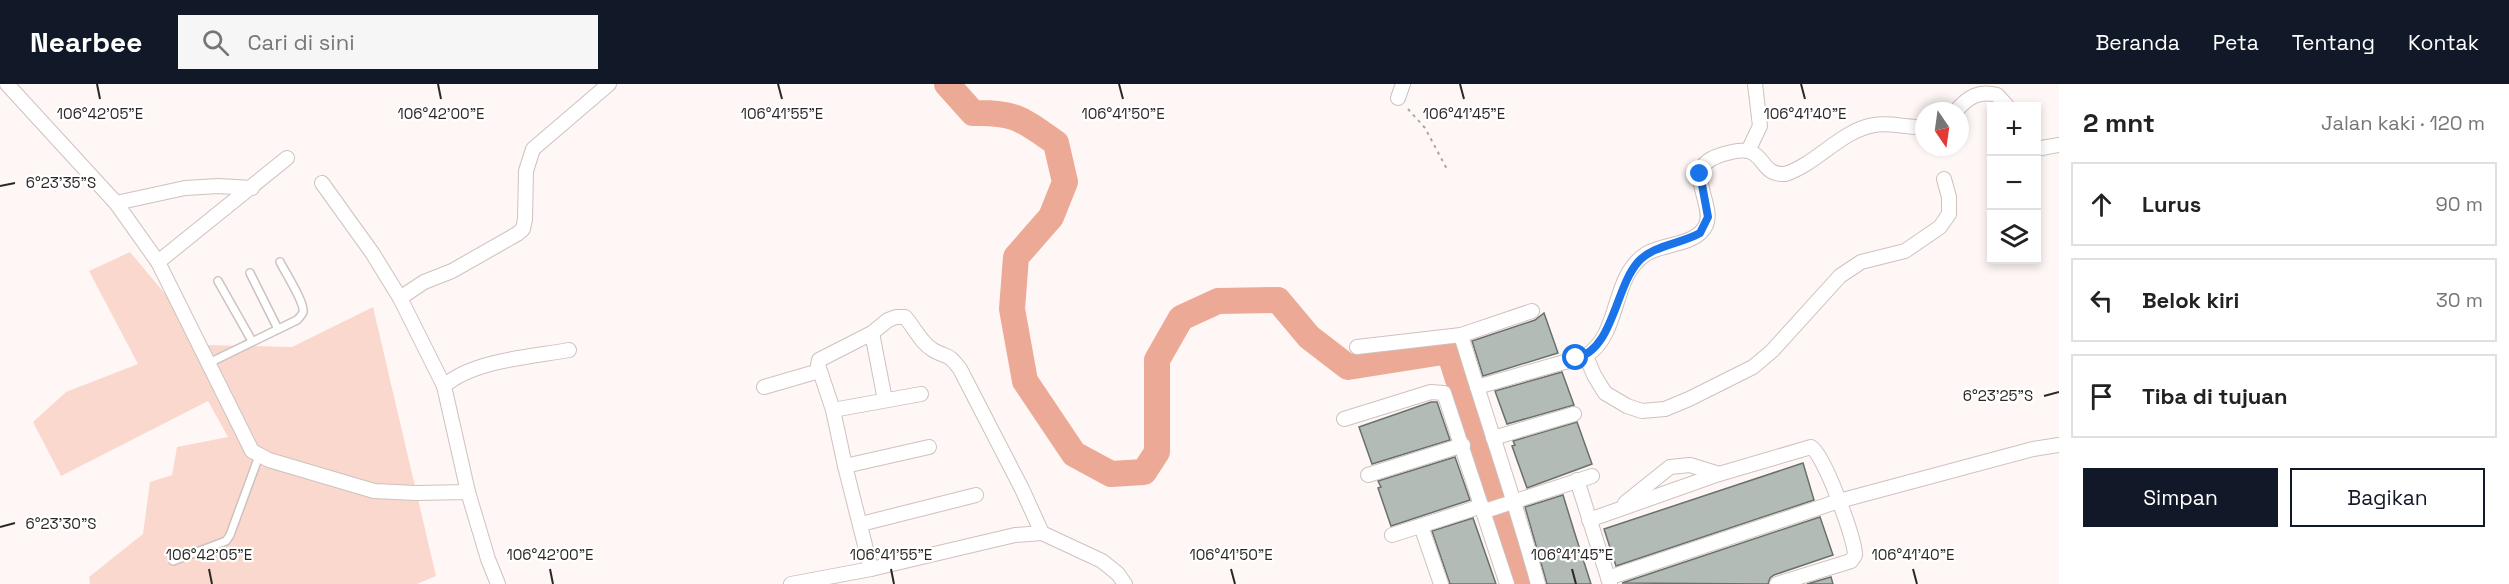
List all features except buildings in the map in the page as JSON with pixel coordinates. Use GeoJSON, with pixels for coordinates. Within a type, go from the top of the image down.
{"type":"FeatureCollection","features":[{"type":"Feature","properties":{"kind":"street"},"geometry":{"type":"LineString","coordinates":[[7,84],[116,203],[158,261],[245,441],[252,451],[259,456],[374,491],[416,494],[468,492]]}},
{"type":"Feature","properties":{"kind":"street"},"geometry":{"type":"LineString","coordinates":[[400,298],[424,282],[452,271],[523,229],[526,171],[533,149],[609,84]]}},
{"type":"Feature","properties":{"kind":"street"},"geometry":{"type":"LineString","coordinates":[[1398,98],[1404,84]]}},
{"type":"Feature","properties":{"kind":"street"},"geometry":{"type":"LineString","coordinates":[[1748,151],[1760,126],[1755,84]]}},
{"type":"Feature","properties":{"kind":"street"},"geometry":{"type":"LineString","coordinates":[[1963,102],[1980,93],[1988,92],[1997,95],[2003,102]]}},
{"type":"Feature","properties":{"kind":"street"},"geometry":{"type":"LineString","coordinates":[[1477,387],[1586,356],[1602,340],[1628,275],[1638,261],[1645,254],[1693,238],[1706,225],[1708,217],[1700,174],[1706,162],[1723,155],[1748,151],[1755,154],[1764,166],[1779,174],[1785,174],[1864,127],[1887,123],[1915,128]]}},
{"type":"Feature","properties":{"kind":"street"},"geometry":{"type":"LineString","coordinates":[[2041,148],[2059,145]]}},
{"type":"Feature","properties":{"kind":"street"},"geometry":{"type":"LineString","coordinates":[[158,261],[287,158]]}},
{"type":"Feature","properties":{"kind":"street"},"geometry":{"type":"LineString","coordinates":[[1586,356],[1605,393],[1627,406],[1642,411],[1665,409],[1689,399],[1753,367],[1772,351],[1840,276],[1861,262],[1905,251],[1940,227],[1949,214],[1949,197],[1944,179]]}},
{"type":"Feature","properties":{"kind":"street"},"geometry":{"type":"LineString","coordinates":[[322,183],[373,254],[400,298],[444,386],[468,492],[498,584]]}},
{"type":"Feature","properties":{"kind":"street"},"geometry":{"type":"LineString","coordinates":[[116,203],[185,188],[218,186],[252,188]]}},
{"type":"Feature","properties":{"kind":"street"},"geometry":{"type":"LineString","coordinates":[[1357,347],[1461,335],[1532,311]]}},
{"type":"Feature","properties":{"kind":"street"},"geometry":{"type":"LineString","coordinates":[[872,568],[845,466],[834,410],[819,371],[819,360],[872,333],[888,320],[896,317],[905,317],[934,351],[950,356],[960,369],[1042,533]]}},
{"type":"Feature","properties":{"kind":"street"},"geometry":{"type":"LineString","coordinates":[[872,333],[885,400]]}},
{"type":"Feature","properties":{"kind":"street"},"geometry":{"type":"LineString","coordinates":[[1461,335],[1510,502],[1538,584]]}},
{"type":"Feature","properties":{"kind":"street"},"geometry":{"type":"LineString","coordinates":[[444,386],[453,378],[470,371],[569,350]]}},
{"type":"Feature","properties":{"kind":"street"},"geometry":{"type":"LineString","coordinates":[[764,387],[819,371]]}},
{"type":"Feature","properties":{"kind":"street"},"geometry":{"type":"LineString","coordinates":[[1344,419],[1431,392],[1444,393],[1507,584]]}},
{"type":"Feature","properties":{"kind":"street"},"geometry":{"type":"LineString","coordinates":[[834,410],[921,394]]}},
{"type":"Feature","properties":{"kind":"street"},"geometry":{"type":"LineString","coordinates":[[1493,438],[1574,414]]}},
{"type":"Feature","properties":{"kind":"street"},"geometry":{"type":"LineString","coordinates":[[1368,475],[1463,445]]}},
{"type":"Feature","properties":{"kind":"street"},"geometry":{"type":"LineString","coordinates":[[1577,480],[1609,581],[1839,501],[2034,449],[2059,445]]}},
{"type":"Feature","properties":{"kind":"street"},"geometry":{"type":"LineString","coordinates":[[845,466],[929,447]]}},
{"type":"Feature","properties":{"kind":"street"},"geometry":{"type":"LineString","coordinates":[[1589,520],[1719,474],[1811,447],[1819,454],[1839,501],[1855,555],[1851,561],[1777,584]]}},
{"type":"Feature","properties":{"kind":"street"},"geometry":{"type":"LineString","coordinates":[[1617,509],[1670,467],[1690,465],[1719,474]]}},
{"type":"Feature","properties":{"kind":"street"},"geometry":{"type":"LineString","coordinates":[[1392,535],[1484,510],[1592,476]]}},
{"type":"Feature","properties":{"kind":"street"},"geometry":{"type":"LineString","coordinates":[[861,524],[976,495]]}},
{"type":"Feature","properties":{"kind":"street"},"geometry":{"type":"LineString","coordinates":[[1421,526],[1441,584]]}},
{"type":"Feature","properties":{"kind":"street"},"geometry":{"type":"LineString","coordinates":[[791,584],[1015,535],[1042,533],[1102,561],[1118,574],[1125,584]]}},
{"type":"Feature","properties":{"kind":"lane"},"geometry":{"type":"LineString","coordinates":[[209,363],[297,320],[304,310],[280,262]]}},
{"type":"Feature","properties":{"kind":"lane"},"geometry":{"type":"LineString","coordinates":[[250,273],[278,329]]}},
{"type":"Feature","properties":{"kind":"lane"},"geometry":{"type":"LineString","coordinates":[[218,281],[252,341]]}},
{"type":"Feature","properties":{"kind":"lane"},"geometry":{"type":"LineString","coordinates":[[172,561],[226,541],[259,456]]}},
{"type":"Feature","properties":{"kind":"path"},"geometry":{"type":"LineString","coordinates":[[1398,98],[1425,128],[1448,171]]}},
{"type":"Feature","properties":{"kind":"shaded area"},"geometry":{"type":"Polygon","coordinates":[[[130,252],[208,345],[292,347],[373,307],[436,576],[417,584],[90,584],[89,577],[143,534],[150,482],[172,475],[177,447],[228,437],[208,401],[61,476],[33,422],[66,392],[138,364],[89,271],[130,252]]]}},
{"type":"Feature","properties":{"kind":"waterway"},"geometry":{"type":"LineString","coordinates":[[947,84],[973,113],[1009,116],[1035,128],[1056,143],[1065,182],[1051,217],[1016,257],[1012,309],[1025,381],[1074,454],[1111,474],[1144,472],[1157,452],[1157,360],[1181,318],[1218,301],[1278,300],[1309,337],[1348,367],[1449,351],[1523,584]]}},
{"type":"Feature","properties":{"kind":"route"},"geometry":{"type":"LineString","coordinates":[[1576,358],[1586,356],[1602,340],[1628,275],[1638,261],[1645,254],[1693,238],[1706,225],[1708,217],[1700,174]]}}]}
